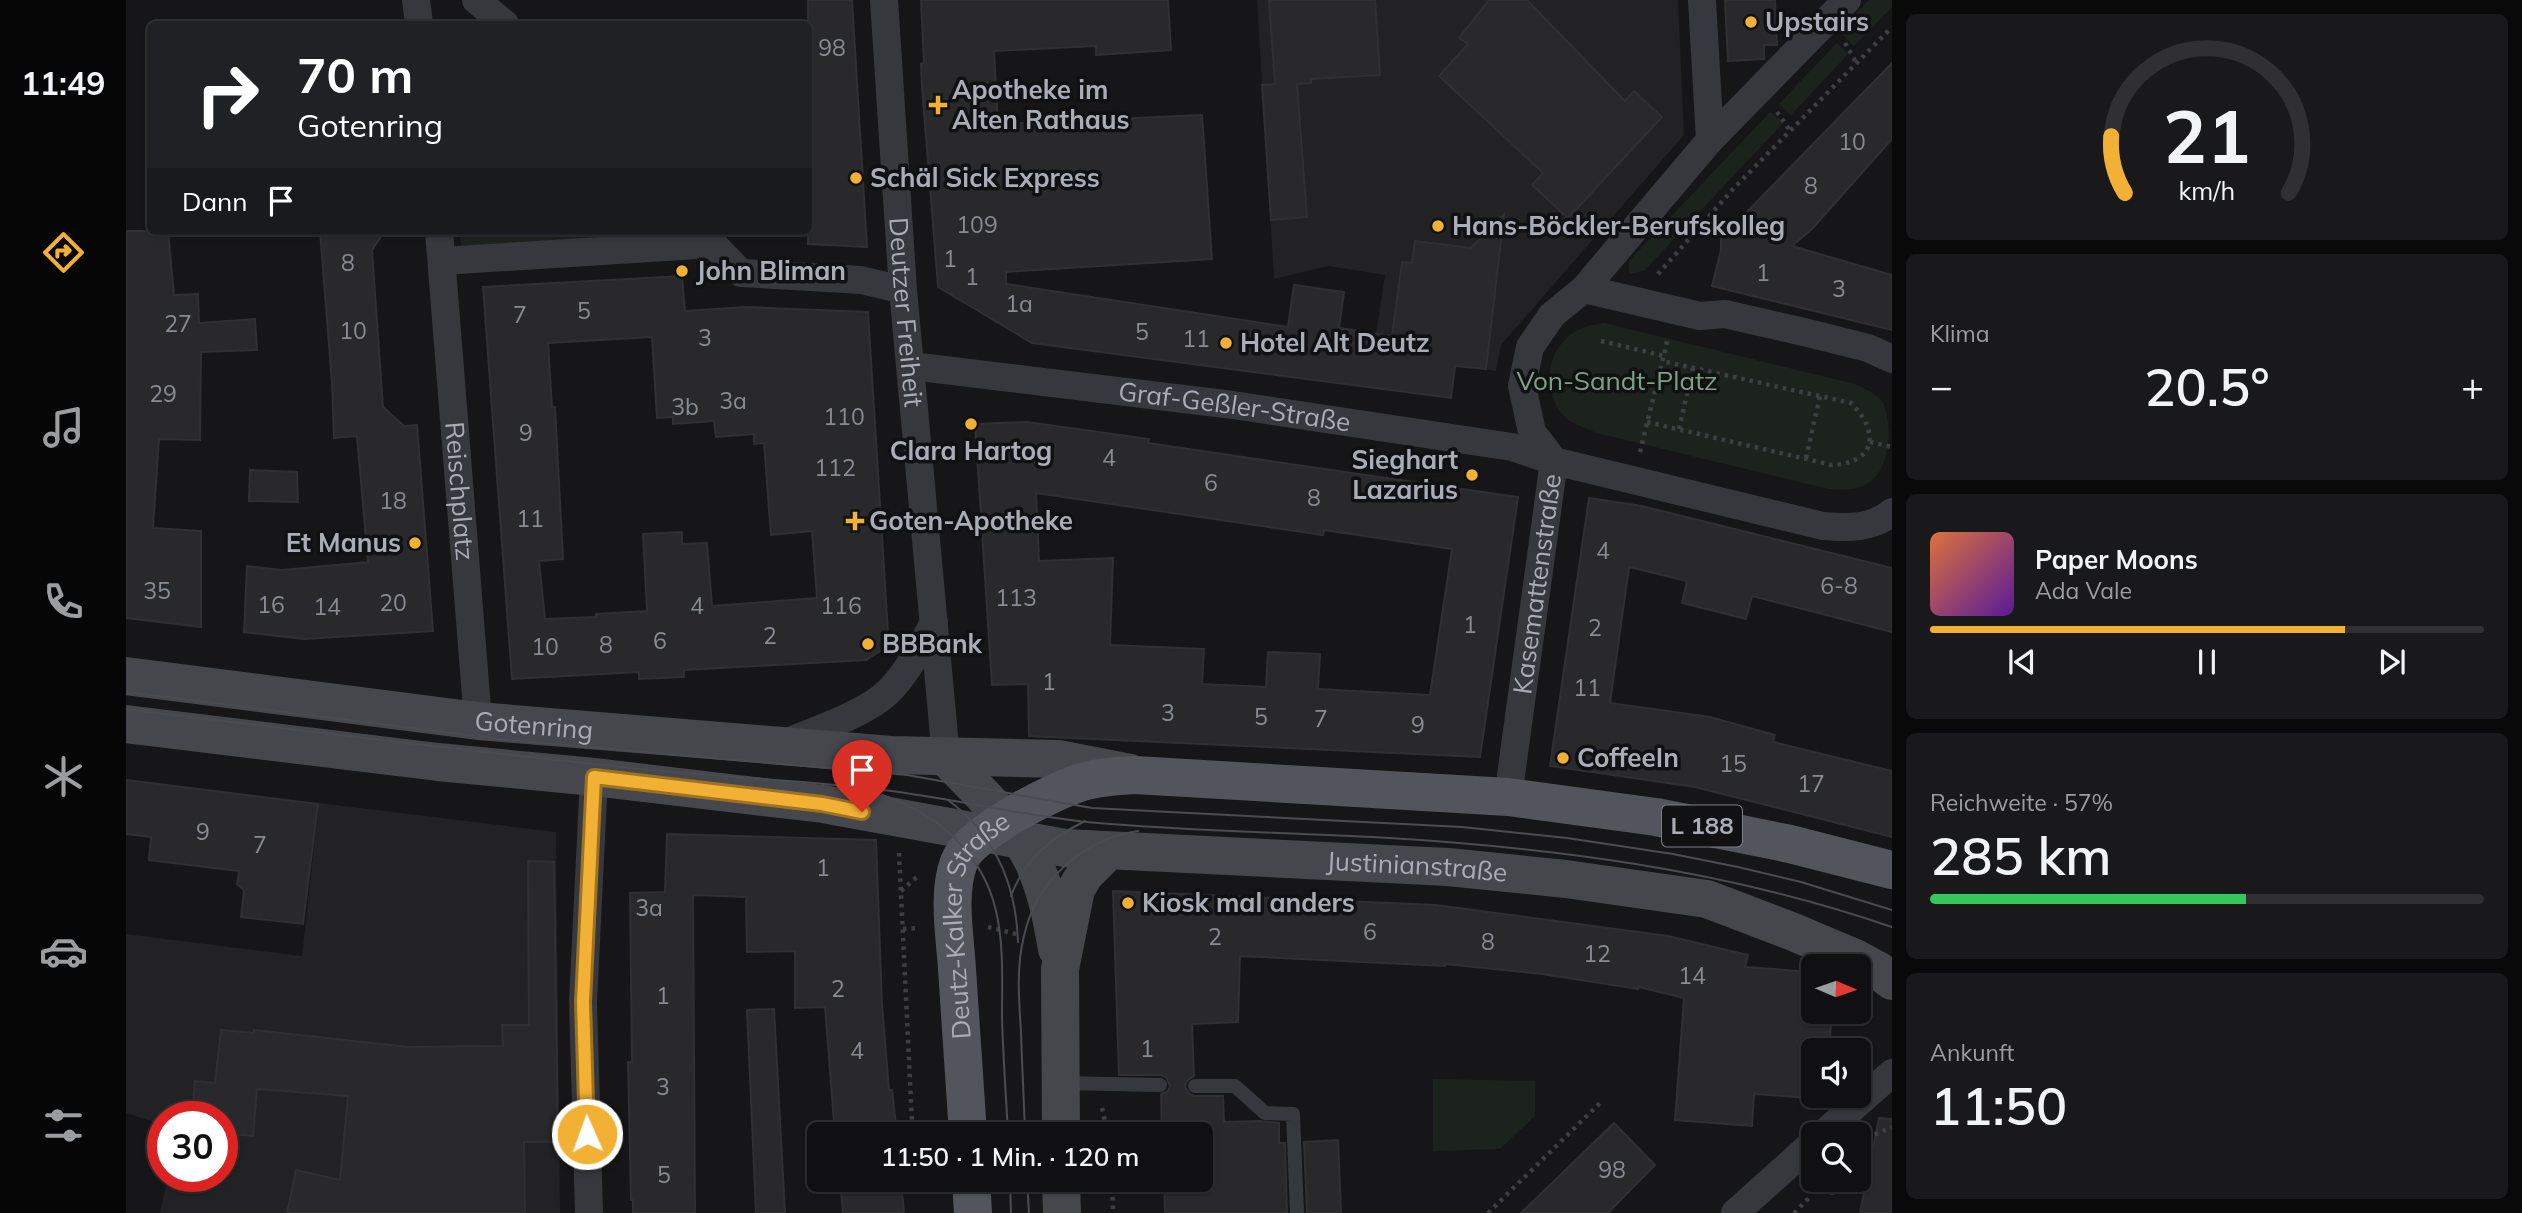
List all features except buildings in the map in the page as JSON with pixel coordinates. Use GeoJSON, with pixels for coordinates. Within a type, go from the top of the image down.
{"type":"FeatureCollection","features":[{"type":"Feature","properties":{"kind":"main road","name":"Gotenring"},"geometry":{"type":"LineString","coordinates":[[126,676],[478,721],[946,757]]}},
{"type":"Feature","properties":{"kind":"main road","name":"Gotenring"},"geometry":{"type":"LineString","coordinates":[[126,724],[451,764],[594,777],[822,804],[924,824]]}},
{"type":"Feature","properties":{"kind":"main road","name":"L 188"},"geometry":{"type":"LineString","coordinates":[[946,757],[1058,759],[1135,775],[1508,797],[1656,817],[1790,844],[1892,870]]}},
{"type":"Feature","properties":{"kind":"main road"},"geometry":{"type":"LineString","coordinates":[[946,757],[1003,832],[1032,860],[1044,890],[1058,956],[1061,1122]]}},
{"type":"Feature","properties":{"kind":"main road","name":"Deutz-Kalker Straße"},"geometry":{"type":"LineString","coordinates":[[967,1122],[954,927],[954,883],[959,860],[1063,789],[1104,778],[1135,775]]}},
{"type":"Feature","properties":{"kind":"main road","name":"Justinianstraße"},"geometry":{"type":"LineString","coordinates":[[924,824],[1003,832],[1108,851],[1448,867],[1566,879],[1707,899],[1791,930],[1855,958],[1892,981]]}},
{"type":"Feature","properties":{"kind":"main road"},"geometry":{"type":"LineString","coordinates":[[1058,956],[1076,889],[1085,874],[1108,851]]}},
{"type":"Feature","properties":{"kind":"main road"},"geometry":{"type":"LineString","coordinates":[[972,1192],[973,1213]]}},
{"type":"Feature","properties":{"kind":"main road"},"geometry":{"type":"LineString","coordinates":[[1061,1192],[1062,1213]]}},
{"type":"Feature","properties":{"kind":"street"},"geometry":{"type":"LineString","coordinates":[[416,0],[419,21]]}},
{"type":"Feature","properties":{"kind":"street"},"geometry":{"type":"LineString","coordinates":[[476,0],[501,21]]}},
{"type":"Feature","properties":{"kind":"street","name":"Deutzer Freiheit"},"geometry":{"type":"LineString","coordinates":[[884,0],[903,290],[946,757]]}},
{"type":"Feature","properties":{"kind":"street"},"geometry":{"type":"LineString","coordinates":[[1702,0],[1710,140]]}},
{"type":"Feature","properties":{"kind":"street","name":"Kasemattenstraße"},"geometry":{"type":"LineString","coordinates":[[1508,797],[1554,461],[1532,432],[1522,386],[1530,347],[1552,315],[1590,282],[1710,140],[1847,0]]}},
{"type":"Feature","properties":{"kind":"street","name":"Reischplatz"},"geometry":{"type":"LineString","coordinates":[[439,235],[478,721]]}},
{"type":"Feature","properties":{"kind":"street"},"geometry":{"type":"LineString","coordinates":[[442,261],[708,237],[741,273],[861,280],[903,290]]}},
{"type":"Feature","properties":{"kind":"street"},"geometry":{"type":"LineString","coordinates":[[1590,282],[1675,310],[1700,316],[1725,314],[1868,348],[1892,359]]}},
{"type":"Feature","properties":{"kind":"street","name":"Graf-Geßler-Straße"},"geometry":{"type":"LineString","coordinates":[[911,366],[1233,405],[1512,447],[1554,461]]}},
{"type":"Feature","properties":{"kind":"street"},"geometry":{"type":"LineString","coordinates":[[1554,461],[1823,526],[1852,529],[1884,519],[1892,512]]}},
{"type":"Feature","properties":{"kind":"street"},"geometry":{"type":"LineString","coordinates":[[777,746],[859,711],[887,694],[908,668],[934,623]]}},
{"type":"Feature","properties":{"kind":"street"},"geometry":{"type":"LineString","coordinates":[[589,1213],[583,1002],[594,777]]}},
{"type":"Feature","properties":{"kind":"street"},"geometry":{"type":"LineString","coordinates":[[1840,1122],[1892,1073]]}},
{"type":"Feature","properties":{"kind":"street"},"geometry":{"type":"LineString","coordinates":[[1735,1213],[1801,1154]]}},
{"type":"Feature","properties":{"kind":"lane"},"geometry":{"type":"LineString","coordinates":[[1061,1083],[1160,1085]]}},
{"type":"Feature","properties":{"kind":"lane"},"geometry":{"type":"LineString","coordinates":[[1195,1086],[1235,1087],[1265,1113],[1293,1114],[1297,1213]]}},
{"type":"Feature","properties":{"kind":"path"},"geometry":{"type":"LineString","coordinates":[[1656,275],[1735,187],[1892,27]]}},
{"type":"Feature","properties":{"kind":"path"},"geometry":{"type":"LineString","coordinates":[[1842,40],[1857,64]]}},
{"type":"Feature","properties":{"kind":"path"},"geometry":{"type":"LineString","coordinates":[[1775,110],[1791,132]]}},
{"type":"Feature","properties":{"kind":"path"},"geometry":{"type":"LineString","coordinates":[[1634,480],[1675,310]]}},
{"type":"Feature","properties":{"kind":"path"},"geometry":{"type":"LineString","coordinates":[[1601,341],[1693,368],[1851,403],[1864,416],[1871,437],[1866,452],[1853,463],[1832,465],[1647,422]]}},
{"type":"Feature","properties":{"kind":"path"},"geometry":{"type":"LineString","coordinates":[[1679,429],[1693,368]]}},
{"type":"Feature","properties":{"kind":"path"},"geometry":{"type":"LineString","coordinates":[[1806,458],[1820,396]]}},
{"type":"Feature","properties":{"kind":"path"},"geometry":{"type":"LineString","coordinates":[[1870,442],[1892,447]]}},
{"type":"Feature","properties":{"kind":"path"},"geometry":{"type":"LineString","coordinates":[[912,1122],[900,892],[926,869]]}},
{"type":"Feature","properties":{"kind":"path"},"geometry":{"type":"LineString","coordinates":[[903,929],[984,926],[1039,942],[1058,956]]}},
{"type":"Feature","properties":{"kind":"path"},"geometry":{"type":"LineString","coordinates":[[1489,1213],[1602,1101]]}},
{"type":"Feature","properties":{"kind":"path"},"geometry":{"type":"LineString","coordinates":[[1871,1136],[1892,1127]]}},
{"type":"Feature","properties":{"kind":"path"},"geometry":{"type":"LineString","coordinates":[[1112,1192],[1112,1213]]}},
{"type":"Feature","properties":{"kind":"shaded area","name":"Hans-Böckler-Berufskolleg"},"geometry":{"type":"Polygon","coordinates":[[[1257,0],[1678,0],[1684,135],[1501,345],[1496,371],[1456,366],[1451,398],[1368,387],[1385,275],[1328,266],[1274,279],[1257,0]]]}},
{"type":"Feature","properties":{"kind":"shaded area"},"geometry":{"type":"Polygon","coordinates":[[[319,803],[556,832],[560,1213],[160,1213],[165,1192],[238,1192],[238,1101],[147,1101],[147,1120],[126,1113],[126,934],[302,956],[319,803]]]}},
{"type":"Feature","properties":{"kind":"green space"},"geometry":{"type":"Polygon","coordinates":[[[1869,0],[1892,0],[1892,7],[1854,46],[1839,31],[1869,0]]]}},
{"type":"Feature","properties":{"kind":"green space"},"geometry":{"type":"Polygon","coordinates":[[[1837,43],[1848,54],[1791,115],[1779,104],[1837,43]]]}},
{"type":"Feature","properties":{"kind":"green space"},"geometry":{"type":"Polygon","coordinates":[[[1770,112],[1784,122],[1644,271],[1629,274],[1629,261],[1770,112]]]}},
{"type":"Feature","properties":{"kind":"green space"},"geometry":{"type":"Polygon","coordinates":[[[460,235],[615,235],[615,238],[462,249],[460,235]]]}},
{"type":"Feature","properties":{"kind":"green space","name":"Von-Sandt-Platz"},"geometry":{"type":"Polygon","coordinates":[[[1604,323],[1855,384],[1867,390],[1883,402],[1888,422],[1888,446],[1881,468],[1867,484],[1858,488],[1829,489],[1597,433],[1574,423],[1563,415],[1552,395],[1549,374],[1551,363],[1561,344],[1573,333],[1604,323]]]}},
{"type":"Feature","properties":{"kind":"green space"},"geometry":{"type":"Polygon","coordinates":[[[1433,1079],[1535,1081],[1535,1116],[1500,1149],[1433,1151],[1433,1079]]]}},
{"type":"Feature","properties":{"kind":"tram line"},"geometry":{"type":"LineString","coordinates":[[126,692],[508,740],[907,775],[1092,808],[1462,827],[1567,838],[1738,867],[1801,882],[1892,910]]}},
{"type":"Feature","properties":{"kind":"tram line"},"geometry":{"type":"LineString","coordinates":[[126,709],[585,763],[908,793],[1087,822],[1439,841],[1570,855],[1636,864],[1765,890],[1892,927]]}},
{"type":"Feature","properties":{"kind":"tram line"},"geometry":{"type":"LineString","coordinates":[[882,795],[921,813],[954,838],[980,871],[990,890],[999,924],[1001,950],[1007,1122]]}},
{"type":"Feature","properties":{"kind":"tram line"},"geometry":{"type":"LineString","coordinates":[[948,800],[978,829],[1000,862],[1013,900],[1018,942]]}},
{"type":"Feature","properties":{"kind":"tram line"},"geometry":{"type":"LineString","coordinates":[[1011,896],[1023,871],[1040,851],[1085,821]]}},
{"type":"Feature","properties":{"kind":"tram line"},"geometry":{"type":"LineString","coordinates":[[1024,1122],[1019,972],[1021,948],[1030,916],[1051,881],[1081,853],[1099,843],[1138,831]]}},
{"type":"Feature","properties":{"kind":"tram line"},"geometry":{"type":"LineString","coordinates":[[1010,1192],[1011,1213]]}},
{"type":"Feature","properties":{"kind":"tram line"},"geometry":{"type":"LineString","coordinates":[[1028,1192],[1029,1213]]}},
{"type":"Feature","properties":{"kind":"place","name":"Upstairs"},"geometry":{"type":"Point","coordinates":[1751,22]}},
{"type":"Feature","properties":{"kind":"place","name":"Apotheke im Alten Rathaus"},"geometry":{"type":"Point","coordinates":[938,105]}},
{"type":"Feature","properties":{"kind":"place","name":"Schäl Sick Express"},"geometry":{"type":"Point","coordinates":[856,178]}},
{"type":"Feature","properties":{"kind":"place","name":"Hans-Böckler-Berufskolleg"},"geometry":{"type":"Point","coordinates":[1438,226]}},
{"type":"Feature","properties":{"kind":"place","name":"John Bliman"},"geometry":{"type":"Point","coordinates":[682,271]}},
{"type":"Feature","properties":{"kind":"place","name":"Hotel Alt Deutz"},"geometry":{"type":"Point","coordinates":[1226,343]}},
{"type":"Feature","properties":{"kind":"place","name":"Clara Hartog"},"geometry":{"type":"Point","coordinates":[971,424]}},
{"type":"Feature","properties":{"kind":"place","name":"Sieghart Lazarius"},"geometry":{"type":"Point","coordinates":[1472,475]}},
{"type":"Feature","properties":{"kind":"place","name":"Goten-Apotheke"},"geometry":{"type":"Point","coordinates":[855,521]}},
{"type":"Feature","properties":{"kind":"place","name":"Et Manus"},"geometry":{"type":"Point","coordinates":[415,543]}},
{"type":"Feature","properties":{"kind":"place","name":"BBBank"},"geometry":{"type":"Point","coordinates":[868,644]}},
{"type":"Feature","properties":{"kind":"place","name":"CoffeeIn"},"geometry":{"type":"Point","coordinates":[1563,758]}},
{"type":"Feature","properties":{"kind":"place","name":"Kiosk mal anders"},"geometry":{"type":"Point","coordinates":[1128,903]}},
{"type":"Feature","properties":{"kind":"route"},"geometry":{"type":"LineString","coordinates":[[587,1134],[583,1002],[594,777],[822,804],[862,812]]}}]}
